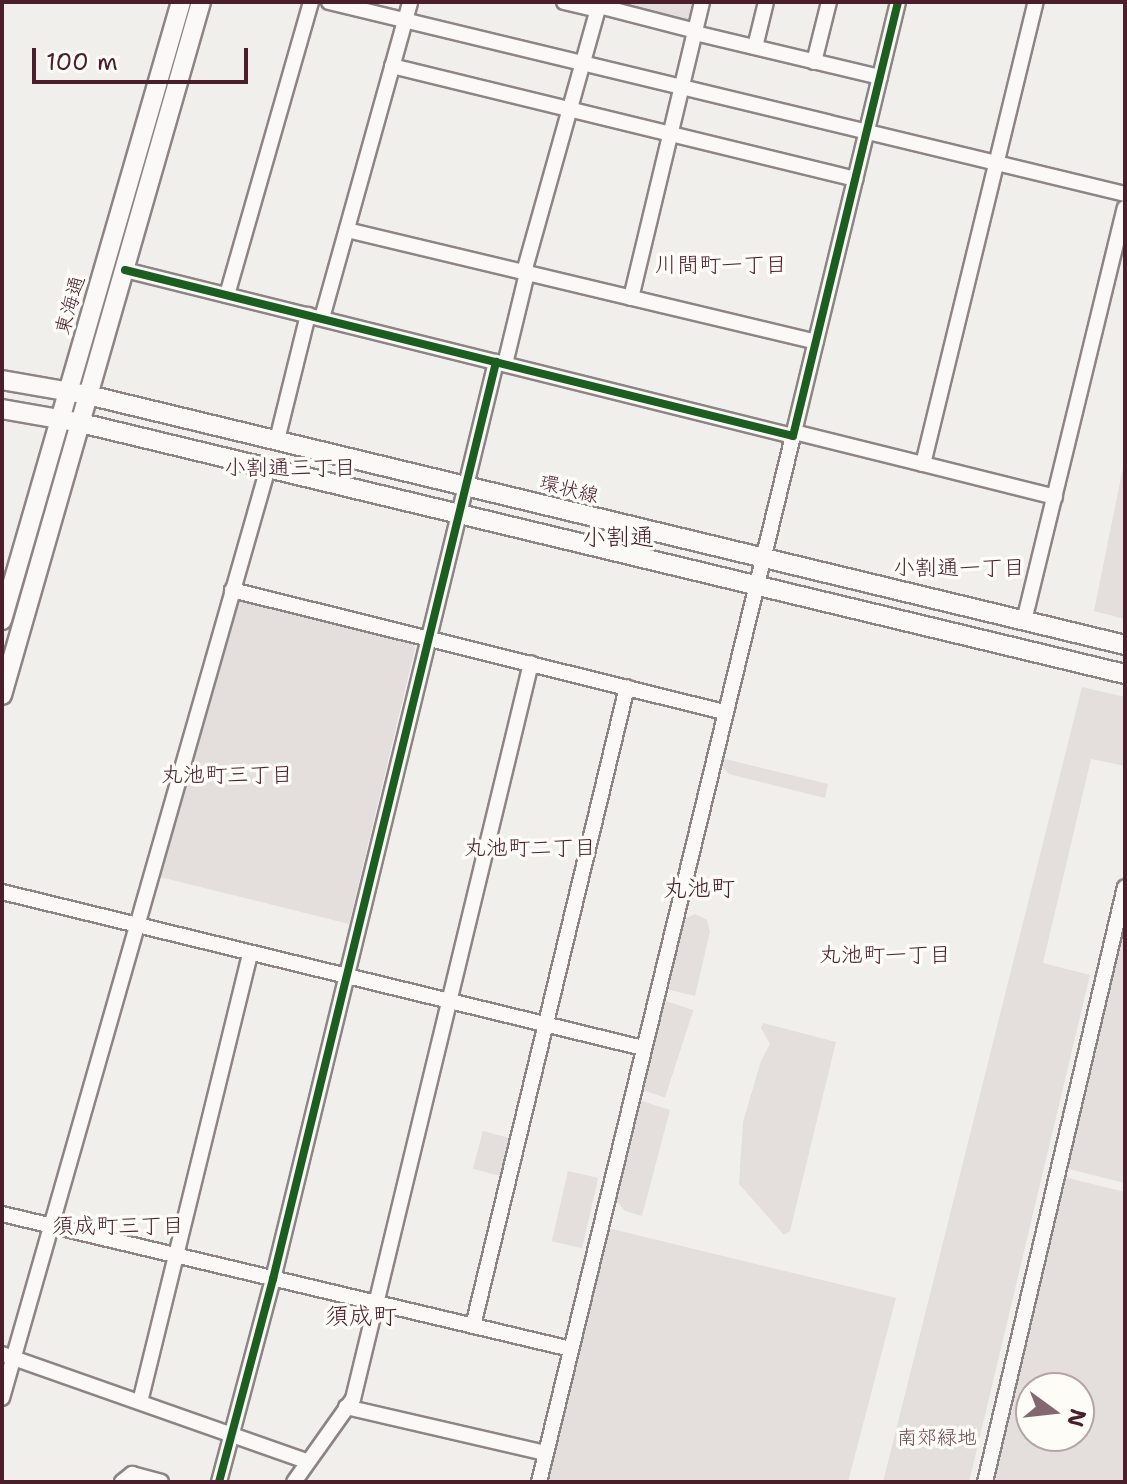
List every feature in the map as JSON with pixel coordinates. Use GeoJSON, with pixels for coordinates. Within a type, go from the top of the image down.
{"type":"FeatureCollection","features":[{"type":"Feature","properties":{"kind":"main road","name":"東海通"},"geometry":{"type":"LineString","coordinates":[[2,620],[181,2]]}},
{"type":"Feature","properties":{"kind":"main road"},"geometry":{"type":"LineString","coordinates":[[2,695],[201,2]]}},
{"type":"Feature","properties":{"kind":"main road","name":"環状線"},"geometry":{"type":"LineString","coordinates":[[2,380],[88,395],[1125,645]]}},
{"type":"Feature","properties":{"kind":"main road"},"geometry":{"type":"LineString","coordinates":[[2,409],[81,423],[1125,674]]}},
{"type":"Feature","properties":{"kind":"street"},"geometry":{"type":"LineString","coordinates":[[227,295],[311,2]]}},
{"type":"Feature","properties":{"kind":"street"},"geometry":{"type":"LineString","coordinates":[[329,2],[1125,194]]}},
{"type":"Feature","properties":{"kind":"street"},"geometry":{"type":"LineString","coordinates":[[277,440],[315,317],[347,230],[410,2]]}},
{"type":"Feature","properties":{"kind":"street"},"geometry":{"type":"LineString","coordinates":[[564,2],[599,6],[880,77]]}},
{"type":"Feature","properties":{"kind":"street"},"geometry":{"type":"LineString","coordinates":[[631,298],[702,2]]}},
{"type":"Feature","properties":{"kind":"street"},"geometry":{"type":"LineString","coordinates":[[755,47],[766,2]]}},
{"type":"Feature","properties":{"kind":"street"},"geometry":{"type":"LineString","coordinates":[[814,62],[829,2]]}},
{"type":"Feature","properties":{"kind":"street"},"geometry":{"type":"LineString","coordinates":[[539,1482],[898,2]]}},
{"type":"Feature","properties":{"kind":"street"},"geometry":{"type":"LineString","coordinates":[[923,464],[1036,2]]}},
{"type":"Feature","properties":{"kind":"street"},"geometry":{"type":"LineString","coordinates":[[219,1482],[273,1279],[456,514],[599,6]]}},
{"type":"Feature","properties":{"kind":"street"},"geometry":{"type":"LineString","coordinates":[[392,66],[855,179]]}},
{"type":"Feature","properties":{"kind":"street"},"geometry":{"type":"LineString","coordinates":[[1024,621],[1125,208]]}},
{"type":"Feature","properties":{"kind":"street"},"geometry":{"type":"LineString","coordinates":[[347,230],[816,342]]}},
{"type":"Feature","properties":{"kind":"street"},"geometry":{"type":"LineString","coordinates":[[125,270],[1055,497]]}},
{"type":"Feature","properties":{"kind":"street"},"geometry":{"type":"LineString","coordinates":[[2,1398],[8,1356],[51,1226],[268,468]]}},
{"type":"Feature","properties":{"kind":"street"},"geometry":{"type":"LineString","coordinates":[[232,590],[724,712]]}},
{"type":"Feature","properties":{"kind":"street"},"geometry":{"type":"LineString","coordinates":[[294,1482],[353,1399],[531,663]]}},
{"type":"Feature","properties":{"kind":"street"},"geometry":{"type":"LineString","coordinates":[[473,1326],[627,687]]}},
{"type":"Feature","properties":{"kind":"street"},"geometry":{"type":"LineString","coordinates":[[985,1482],[1125,887]]}},
{"type":"Feature","properties":{"kind":"street"},"geometry":{"type":"LineString","coordinates":[[2,892],[643,1048]]}},
{"type":"Feature","properties":{"kind":"street"},"geometry":{"type":"LineString","coordinates":[[140,1402],[250,953]]}},
{"type":"Feature","properties":{"kind":"street"},"geometry":{"type":"LineString","coordinates":[[2,1214],[571,1349]]}},
{"type":"Feature","properties":{"kind":"street"},"geometry":{"type":"LineString","coordinates":[[8,1356],[306,1461]]}},
{"type":"Feature","properties":{"kind":"street"},"geometry":{"type":"LineString","coordinates":[[346,1407],[546,1453]]}},
{"type":"Feature","properties":{"kind":"street"},"geometry":{"type":"LineString","coordinates":[[122,1482],[132,1474],[161,1482]]}},
{"type":"Feature","properties":{"kind":"shaded area"},"geometry":{"type":"Polygon","coordinates":[[[1125,457],[1125,619],[1094,611],[1125,457]]]}},
{"type":"Feature","properties":{"kind":"shaded area"},"geometry":{"type":"Polygon","coordinates":[[[1125,915],[1125,1183],[1065,1168],[1125,915]]]}},
{"type":"Feature","properties":{"kind":"shaded area"},"geometry":{"type":"Polygon","coordinates":[[[1060,1176],[1125,1192],[1125,1482],[990,1482],[1015,1373],[1015,1452],[1095,1452],[1095,1372],[1015,1372],[1060,1176]]]}},
{"type":"Feature","properties":{"kind":"shaded area"},"geometry":{"type":"Polygon","coordinates":[[[608,1228],[896,1298],[848,1482],[547,1482],[608,1228]]]}},
{"type":"Feature","properties":{"kind":"green space"},"geometry":{"type":"Polygon","coordinates":[[[610,2],[696,2],[687,23],[610,2]]]}},
{"type":"Feature","properties":{"kind":"green space"},"geometry":{"type":"Polygon","coordinates":[[[241,601],[413,643],[415,648],[349,924],[156,876],[233,609],[241,601]]]}},
{"type":"Feature","properties":{"kind":"green space","name":"南郊緑地"},"geometry":{"type":"Polygon","coordinates":[[[1082,687],[1125,697],[1125,766],[1091,759],[1043,963],[1090,975],[969,1482],[883,1482],[1082,687]]]}},
{"type":"Feature","properties":{"kind":"green space"},"geometry":{"type":"Polygon","coordinates":[[[721,758],[828,784],[825,798],[729,774],[719,764],[721,758]]]}},
{"type":"Feature","properties":{"kind":"green space"},"geometry":{"type":"Polygon","coordinates":[[[695,914],[707,920],[710,931],[695,996],[666,989],[682,920],[695,914]]]}},
{"type":"Feature","properties":{"kind":"green space"},"geometry":{"type":"Polygon","coordinates":[[[663,1000],[693,1010],[665,1097],[635,1087],[663,1000]]]}},
{"type":"Feature","properties":{"kind":"green space"},"geometry":{"type":"Polygon","coordinates":[[[763,1023],[836,1042],[790,1231],[784,1235],[739,1184],[743,1122],[761,1061],[770,1044],[761,1028],[763,1023]]]}},
{"type":"Feature","properties":{"kind":"green space"},"geometry":{"type":"Polygon","coordinates":[[[639,1100],[670,1110],[642,1216],[625,1211],[615,1199],[639,1100]]]}},
{"type":"Feature","properties":{"kind":"green space"},"geometry":{"type":"Polygon","coordinates":[[[483,1131],[510,1138],[500,1176],[473,1169],[483,1131]]]}},
{"type":"Feature","properties":{"kind":"green space"},"geometry":{"type":"Polygon","coordinates":[[[568,1171],[598,1178],[582,1248],[552,1241],[568,1171]]]}},
{"type":"Feature","properties":{"kind":"cycle path"},"geometry":{"type":"LineString","coordinates":[[125,270],[793,436],[898,2]]}},
{"type":"Feature","properties":{"kind":"cycle path"},"geometry":{"type":"LineString","coordinates":[[219,1482],[273,1279],[496,362]]}},
{"type":"Feature","properties":{"kind":"district","name":"川間町一丁目"},"geometry":{"type":"Point","coordinates":[721,265]}},
{"type":"Feature","properties":{"kind":"district","name":"小割通三丁目"},"geometry":{"type":"Point","coordinates":[290,468]}},
{"type":"Feature","properties":{"kind":"district","name":"小割通"},"geometry":{"type":"Point","coordinates":[618,538]}},
{"type":"Feature","properties":{"kind":"district","name":"小割通一丁目"},"geometry":{"type":"Point","coordinates":[959,568]}},
{"type":"Feature","properties":{"kind":"district","name":"丸池町三丁目"},"geometry":{"type":"Point","coordinates":[227,775]}},
{"type":"Feature","properties":{"kind":"district","name":"丸池町二丁目"},"geometry":{"type":"Point","coordinates":[530,848]}},
{"type":"Feature","properties":{"kind":"district","name":"丸池町"},"geometry":{"type":"Point","coordinates":[699,889]}},
{"type":"Feature","properties":{"kind":"district","name":"丸池町一丁目"},"geometry":{"type":"Point","coordinates":[885,955]}},
{"type":"Feature","properties":{"kind":"district","name":"須成町三丁目"},"geometry":{"type":"Point","coordinates":[118,1226]}},
{"type":"Feature","properties":{"kind":"district","name":"須成町"},"geometry":{"type":"Point","coordinates":[361,1317]}}]}
